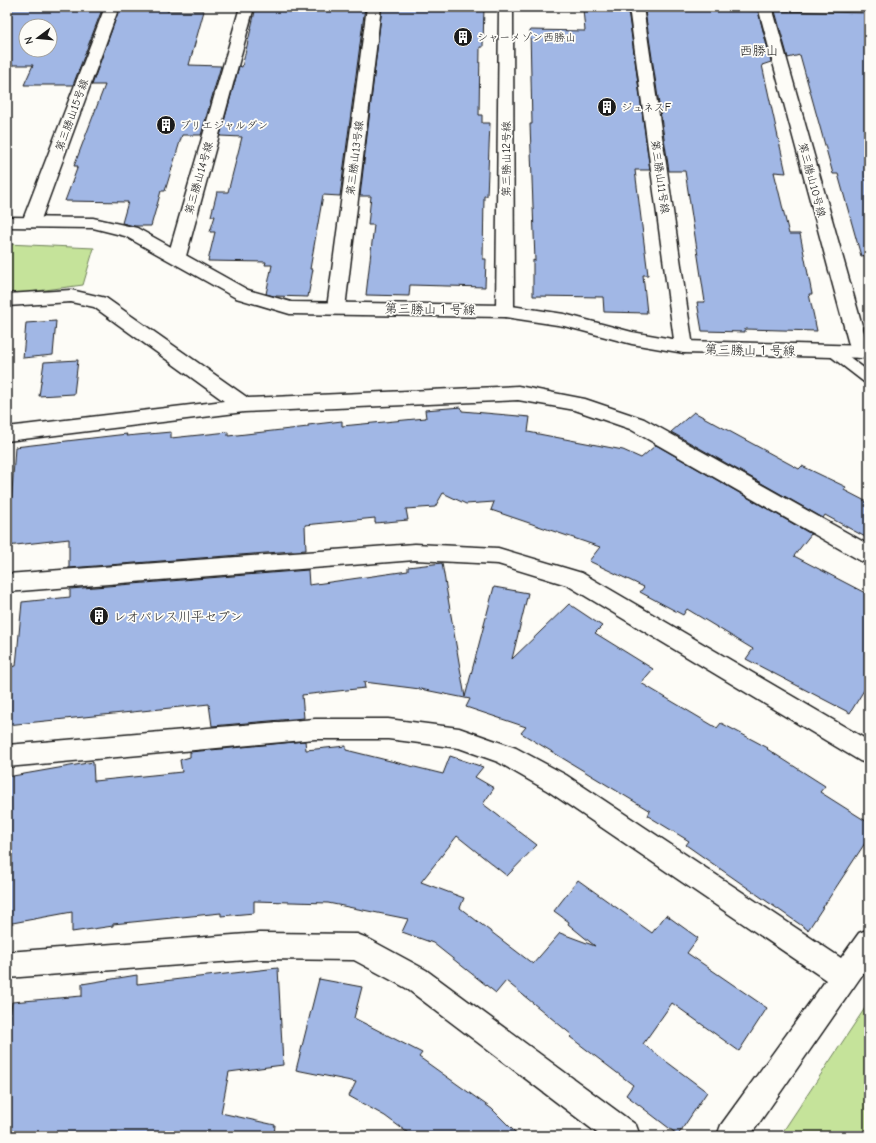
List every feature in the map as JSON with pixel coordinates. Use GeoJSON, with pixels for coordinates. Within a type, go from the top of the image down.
{"type":"FeatureCollection","features":[{"type":"Feature","properties":{"kind":"street","name":"第三勝山15号線"},"geometry":{"type":"LineString","coordinates":[[32,222],[112,7]]}},
{"type":"Feature","properties":{"kind":"street","name":"第三勝山14号線"},"geometry":{"type":"LineString","coordinates":[[177,256],[247,7]]}},
{"type":"Feature","properties":{"kind":"street","name":"第三勝山13号線"},"geometry":{"type":"LineString","coordinates":[[336,308],[374,7]]}},
{"type":"Feature","properties":{"kind":"street","name":"第三勝山12号線"},"geometry":{"type":"LineString","coordinates":[[505,311],[506,7]]}},
{"type":"Feature","properties":{"kind":"street","name":"第三勝山11号線"},"geometry":{"type":"LineString","coordinates":[[636,7],[684,347]]}},
{"type":"Feature","properties":{"kind":"street","name":"第三勝山10号線"},"geometry":{"type":"LineString","coordinates":[[765,7],[864,352]]}},
{"type":"Feature","properties":{"kind":"street","name":"第三勝山１号線"},"geometry":{"type":"LineString","coordinates":[[7,222],[93,223],[131,232],[177,256],[198,271],[242,294],[290,308],[461,309],[505,311],[564,320],[632,338],[684,347],[864,352]]}},
{"type":"Feature","properties":{"kind":"street"},"geometry":{"type":"LineString","coordinates":[[7,300],[71,296],[100,302],[244,405]]}},
{"type":"Feature","properties":{"kind":"street"},"geometry":{"type":"LineString","coordinates":[[7,434],[244,405],[518,393],[578,404],[637,424],[869,555]]}},
{"type":"Feature","properties":{"kind":"street"},"geometry":{"type":"LineString","coordinates":[[7,583],[415,552],[498,556],[574,579],[869,754]]}},
{"type":"Feature","properties":{"kind":"street"},"geometry":{"type":"LineString","coordinates":[[7,756],[315,729],[388,729],[459,738],[507,756],[557,783],[845,977]]}},
{"type":"Feature","properties":{"kind":"street"},"geometry":{"type":"LineString","coordinates":[[732,1136],[869,942]]}},
{"type":"Feature","properties":{"kind":"street"},"geometry":{"type":"LineString","coordinates":[[7,965],[260,946],[357,947],[416,979],[625,1136]]}},
{"type":"Feature","properties":{"kind":"lane"},"geometry":{"type":"LineString","coordinates":[[834,352],[869,379]]}},
{"type":"Feature","properties":{"kind":"green space"},"geometry":{"type":"Polygon","coordinates":[[[7,244],[94,248],[83,285],[7,295],[7,244]]]}},
{"type":"Feature","properties":{"kind":"green space"},"geometry":{"type":"Polygon","coordinates":[[[869,1002],[869,1136],[780,1136],[869,1002]]]}},
{"type":"Feature","properties":{"kind":"building"},"geometry":{"type":"Polygon","coordinates":[[[7,7],[103,7],[73,85],[24,85],[33,65],[7,65],[7,7]]]}},
{"type":"Feature","properties":{"kind":"building"},"geometry":{"type":"Polygon","coordinates":[[[120,7],[168,7],[167,11],[204,11],[189,65],[221,66],[201,135],[182,135],[165,191],[161,191],[151,226],[134,226],[122,223],[128,202],[65,201],[78,166],[74,166],[105,85],[92,85],[120,7]]]}},
{"type":"Feature","properties":{"kind":"building"},"geometry":{"type":"Polygon","coordinates":[[[256,7],[365,7],[340,196],[323,195],[310,269],[313,269],[308,297],[274,296],[266,294],[272,265],[265,265],[266,262],[208,261],[215,232],[210,232],[215,216],[211,216],[217,192],[228,192],[242,137],[220,136],[239,66],[242,67],[256,7]]]}},
{"type":"Feature","properties":{"kind":"building"},"geometry":{"type":"Polygon","coordinates":[[[382,7],[484,7],[483,47],[480,47],[479,115],[482,115],[482,123],[490,123],[487,196],[484,196],[483,259],[486,259],[485,287],[410,285],[409,296],[366,295],[374,225],[368,225],[371,196],[360,196],[382,7]]]}},
{"type":"Feature","properties":{"kind":"building"},"geometry":{"type":"Polygon","coordinates":[[[651,7],[758,11],[771,62],[762,65],[786,173],[774,172],[789,234],[800,234],[812,294],[809,294],[817,331],[745,329],[745,332],[702,331],[697,302],[705,302],[685,171],[669,171],[645,11],[651,11],[651,7]]]}},
{"type":"Feature","properties":{"kind":"building"},"geometry":{"type":"Polygon","coordinates":[[[583,9],[628,10],[650,170],[635,170],[648,275],[643,275],[647,313],[604,312],[603,297],[533,296],[533,260],[535,261],[530,124],[532,124],[530,30],[585,31],[583,9]]]}},
{"type":"Feature","properties":{"kind":"building"},"geometry":{"type":"Polygon","coordinates":[[[775,11],[869,13],[869,255],[861,256],[838,174],[833,174],[800,55],[788,58],[775,11]]]}},
{"type":"Feature","properties":{"kind":"building"},"geometry":{"type":"Polygon","coordinates":[[[56,321],[53,355],[23,358],[26,323],[56,321]]]}},
{"type":"Feature","properties":{"kind":"building"},"geometry":{"type":"Polygon","coordinates":[[[78,360],[74,394],[39,396],[44,362],[78,360]]]}},
{"type":"Feature","properties":{"kind":"building"},"geometry":{"type":"Polygon","coordinates":[[[461,407],[462,411],[530,417],[528,432],[623,450],[641,458],[656,445],[811,534],[794,556],[869,595],[869,682],[850,713],[746,659],[753,649],[687,609],[683,615],[640,592],[644,587],[589,561],[600,547],[491,510],[494,502],[466,504],[443,493],[435,507],[406,509],[408,520],[375,523],[375,518],[305,525],[306,550],[69,568],[69,539],[7,546],[7,507],[11,507],[15,447],[127,434],[126,436],[171,432],[171,438],[228,432],[228,436],[308,427],[308,425],[342,421],[342,426],[426,418],[425,410],[461,407]]]}},
{"type":"Feature","properties":{"kind":"building"},"geometry":{"type":"Polygon","coordinates":[[[694,412],[799,469],[802,466],[846,487],[844,490],[869,503],[869,539],[825,515],[823,518],[671,432],[694,412]]]}},
{"type":"Feature","properties":{"kind":"building"},"geometry":{"type":"Polygon","coordinates":[[[442,563],[465,697],[494,587],[528,593],[512,659],[569,604],[602,626],[595,633],[653,669],[641,683],[717,728],[721,723],[768,748],[767,749],[825,786],[820,792],[869,823],[869,837],[808,930],[686,845],[689,841],[648,816],[650,811],[521,733],[526,727],[466,707],[470,699],[420,689],[364,682],[365,688],[302,695],[304,718],[212,726],[209,704],[7,725],[7,667],[16,666],[22,602],[70,597],[70,589],[308,570],[309,585],[408,571],[408,567],[442,563]]]}},
{"type":"Feature","properties":{"kind":"building"},"geometry":{"type":"Polygon","coordinates":[[[305,741],[306,750],[346,746],[346,750],[443,774],[450,756],[483,767],[475,777],[494,788],[483,804],[537,845],[507,876],[457,836],[421,882],[464,898],[460,908],[533,964],[560,933],[595,946],[568,924],[569,922],[554,911],[578,880],[652,933],[666,915],[698,938],[687,953],[767,1008],[739,1051],[672,1003],[643,1044],[707,1092],[678,1135],[626,1095],[633,1085],[570,1037],[572,1035],[506,981],[496,993],[433,943],[402,932],[408,919],[328,903],[254,901],[254,913],[221,916],[221,913],[113,924],[113,926],[72,932],[72,912],[7,924],[7,777],[93,762],[94,781],[182,772],[180,760],[190,757],[190,752],[305,741]]]}},
{"type":"Feature","properties":{"kind":"building"},"geometry":{"type":"Polygon","coordinates":[[[278,968],[283,1065],[229,1072],[221,1113],[275,1125],[274,1136],[7,1136],[7,1039],[12,1002],[82,996],[82,984],[137,975],[137,984],[278,968]]]}},
{"type":"Feature","properties":{"kind":"building"},"geometry":{"type":"Polygon","coordinates":[[[319,979],[362,987],[354,1018],[422,1053],[419,1057],[492,1109],[519,1136],[412,1136],[385,1116],[349,1096],[356,1082],[296,1070],[319,979]]]}},
{"type":"Feature","properties":{"kind":"place","name":"シャーメゾン西勝山"},"geometry":{"type":"Point","coordinates":[463,37]}},
{"type":"Feature","properties":{"kind":"place","name":"ジュネスF"},"geometry":{"type":"Point","coordinates":[607,107]}},
{"type":"Feature","properties":{"kind":"place","name":"ブリエジャルダン"},"geometry":{"type":"Point","coordinates":[166,125]}},
{"type":"Feature","properties":{"kind":"place","name":"レオパレス川平セブン"},"geometry":{"type":"Point","coordinates":[99,616]}},
{"type":"Feature","properties":{"kind":"district","name":"西勝山"},"geometry":{"type":"Point","coordinates":[759,50]}}]}
